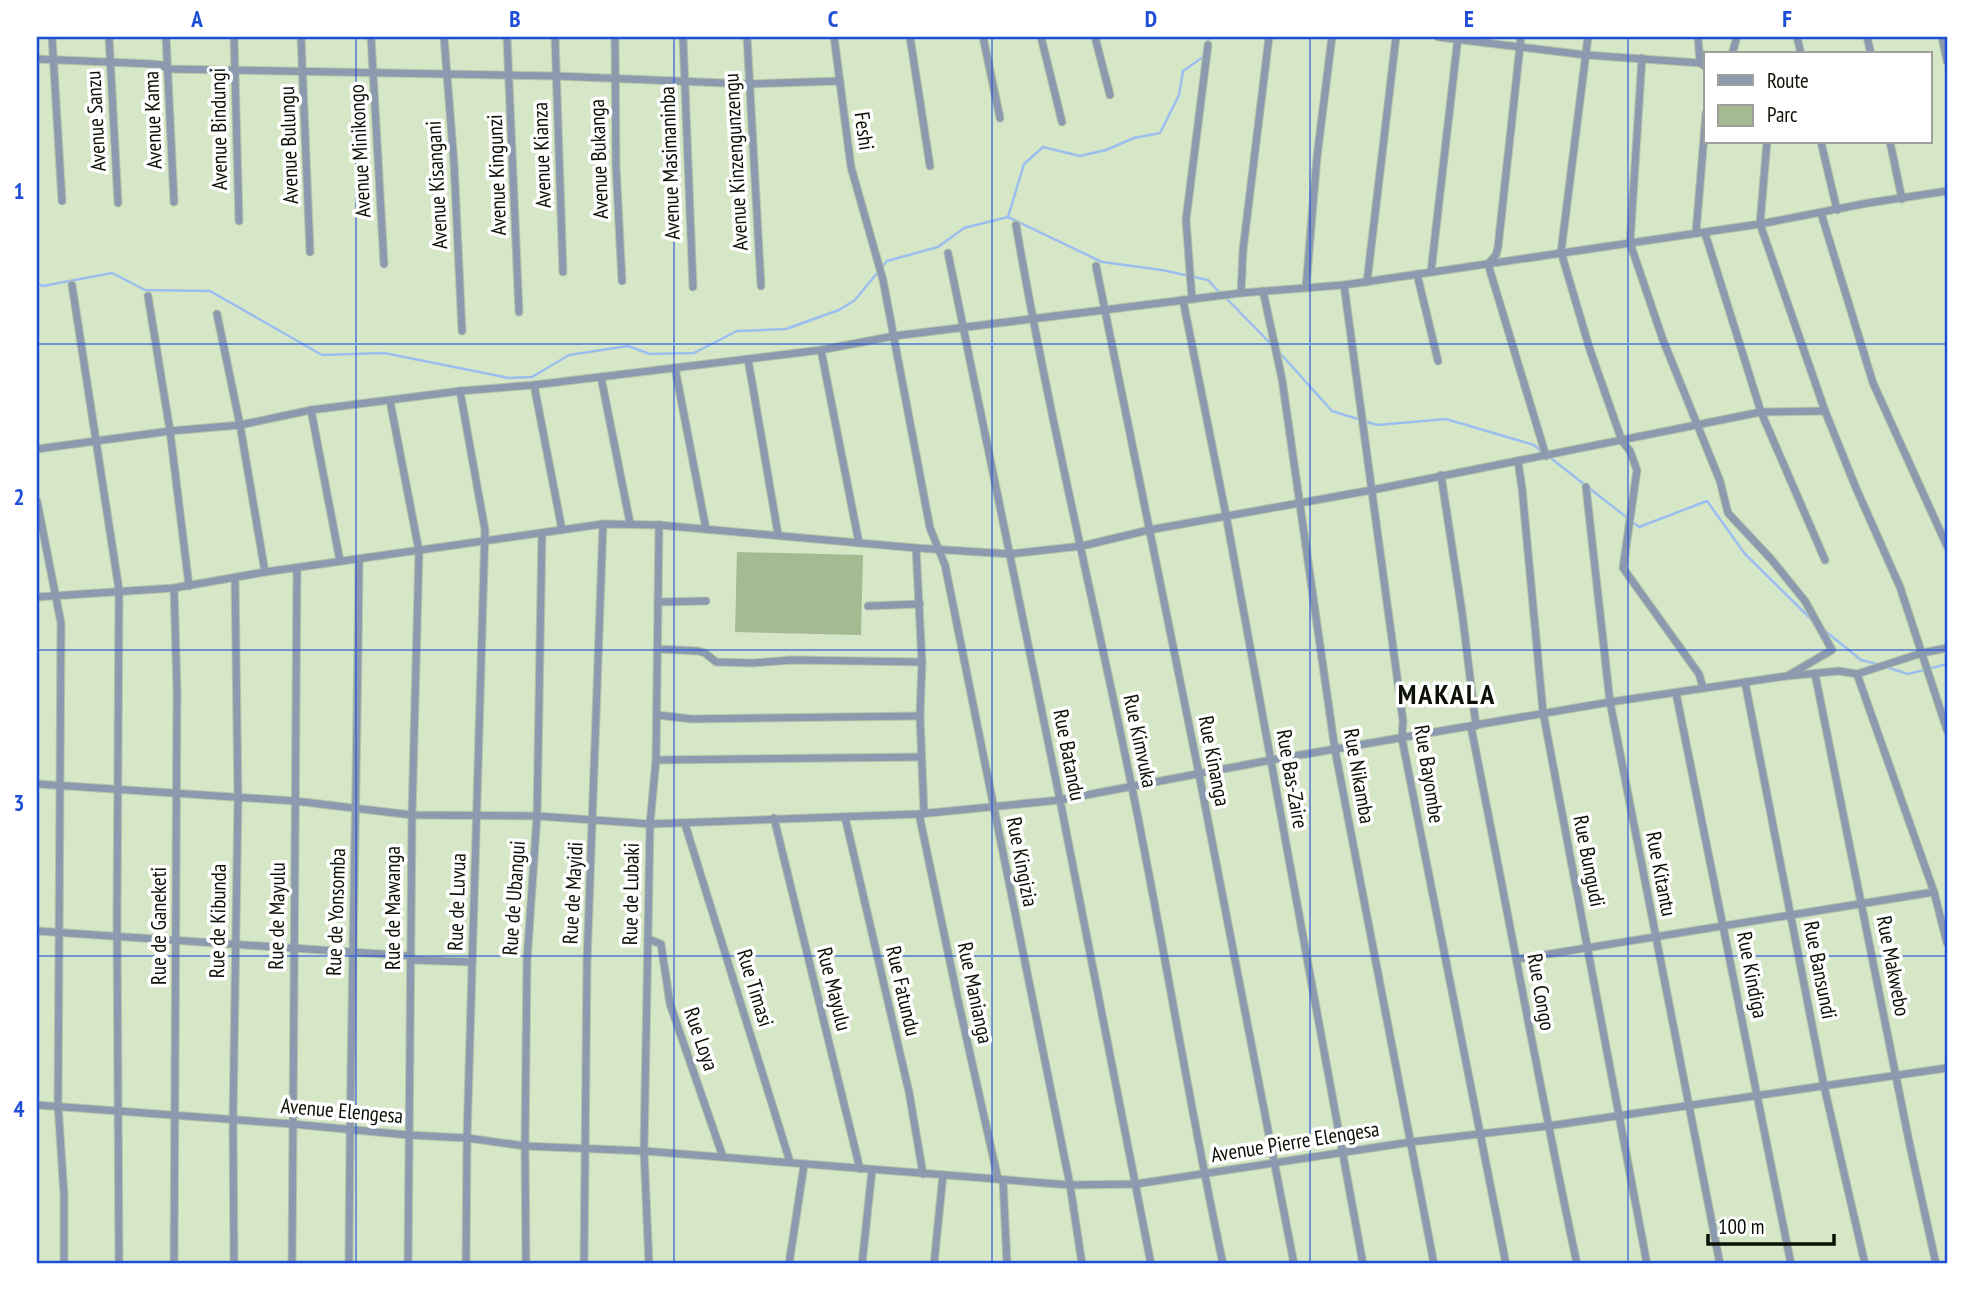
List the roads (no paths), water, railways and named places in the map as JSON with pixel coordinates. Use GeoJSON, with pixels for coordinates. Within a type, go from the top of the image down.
{"type":"FeatureCollection","features":[{"type":"Feature","properties":{"kind":"street"},"geometry":{"type":"LineString","coordinates":[[52,37],[62,201]]}},
{"type":"Feature","properties":{"kind":"street","name":"Avenue Sanzu"},"geometry":{"type":"LineString","coordinates":[[109,37],[118,203]]}},
{"type":"Feature","properties":{"kind":"street","name":"Avenue Kama"},"geometry":{"type":"LineString","coordinates":[[166,37],[174,202]]}},
{"type":"Feature","properties":{"kind":"street","name":"Avenue Bindungi"},"geometry":{"type":"LineString","coordinates":[[234,37],[239,221]]}},
{"type":"Feature","properties":{"kind":"street","name":"Avenue Bulungu"},"geometry":{"type":"LineString","coordinates":[[301,37],[310,252]]}},
{"type":"Feature","properties":{"kind":"street","name":"Avenue Minikongo"},"geometry":{"type":"LineString","coordinates":[[371,37],[384,264]]}},
{"type":"Feature","properties":{"kind":"street","name":"Avenue Kisangani"},"geometry":{"type":"LineString","coordinates":[[444,37],[462,331]]}},
{"type":"Feature","properties":{"kind":"street","name":"Avenue Kingunzi"},"geometry":{"type":"LineString","coordinates":[[507,37],[519,312]]}},
{"type":"Feature","properties":{"kind":"street","name":"Avenue Kianza"},"geometry":{"type":"LineString","coordinates":[[555,37],[563,272]]}},
{"type":"Feature","properties":{"kind":"street","name":"Avenue Bukanga"},"geometry":{"type":"LineString","coordinates":[[615,37],[622,281]]}},
{"type":"Feature","properties":{"kind":"street","name":"Avenue Masimaninba"},"geometry":{"type":"LineString","coordinates":[[682,37],[692,287]]}},
{"type":"Feature","properties":{"kind":"street","name":"Avenue Kinzengunzengu"},"geometry":{"type":"LineString","coordinates":[[747,37],[761,286]]}},
{"type":"Feature","properties":{"kind":"street","name":"Feshi"},"geometry":{"type":"LineString","coordinates":[[834,37],[851,167],[883,280],[894,336]]}},
{"type":"Feature","properties":{"kind":"street"},"geometry":{"type":"LineString","coordinates":[[910,37],[930,166]]}},
{"type":"Feature","properties":{"kind":"street"},"geometry":{"type":"LineString","coordinates":[[984,37],[999,118]]}},
{"type":"Feature","properties":{"kind":"street"},"geometry":{"type":"LineString","coordinates":[[1041,37],[1062,122]]}},
{"type":"Feature","properties":{"kind":"street"},"geometry":{"type":"LineString","coordinates":[[1095,37],[1110,95]]}},
{"type":"Feature","properties":{"kind":"street"},"geometry":{"type":"LineString","coordinates":[[1241,293],[1243,250],[1269,37]]}},
{"type":"Feature","properties":{"kind":"street"},"geometry":{"type":"LineString","coordinates":[[1306,287],[1317,157],[1332,37]]}},
{"type":"Feature","properties":{"kind":"street"},"geometry":{"type":"LineString","coordinates":[[1367,282],[1396,37]]}},
{"type":"Feature","properties":{"kind":"street"},"geometry":{"type":"LineString","coordinates":[[1438,37],[1586,55],[1703,65],[1698,37]]}},
{"type":"Feature","properties":{"kind":"street"},"geometry":{"type":"LineString","coordinates":[[1488,264],[1499,247],[1521,37]]}},
{"type":"Feature","properties":{"kind":"street"},"geometry":{"type":"LineString","coordinates":[[1588,37],[1561,252],[1590,350],[1622,441],[1637,470],[1623,568],[1699,674],[1703,688]]}},
{"type":"Feature","properties":{"kind":"street"},"geometry":{"type":"LineString","coordinates":[[1942,37],[1947,61]]}},
{"type":"Feature","properties":{"kind":"street"},"geometry":{"type":"LineString","coordinates":[[1431,272],[1458,38]]}},
{"type":"Feature","properties":{"kind":"street","name":"Rue Bas-Zaire"},"geometry":{"type":"LineString","coordinates":[[1208,45],[1186,220],[1188,299],[1363,1264]]}},
{"type":"Feature","properties":{"kind":"street"},"geometry":{"type":"LineString","coordinates":[[1643,58],[1630,243],[1663,340],[1720,481],[1728,513],[1805,601],[1832,650],[1787,676]]}},
{"type":"Feature","properties":{"kind":"street"},"geometry":{"type":"LineString","coordinates":[[37,59],[153,64],[168,69],[556,76],[748,84],[839,81]]}},
{"type":"Feature","properties":{"kind":"street"},"geometry":{"type":"LineString","coordinates":[[1696,233],[1704,137]]}},
{"type":"Feature","properties":{"kind":"street"},"geometry":{"type":"LineString","coordinates":[[1767,144],[1760,224],[1825,411],[1900,587],[1947,730]]}},
{"type":"Feature","properties":{"kind":"street"},"geometry":{"type":"LineString","coordinates":[[1821,144],[1837,209]]}},
{"type":"Feature","properties":{"kind":"street"},"geometry":{"type":"LineString","coordinates":[[1890,144],[1902,199]]}},
{"type":"Feature","properties":{"kind":"street"},"geometry":{"type":"LineString","coordinates":[[37,449],[170,431],[240,425],[311,410],[821,350],[894,336],[1104,312],[1188,299],[1367,282],[1705,233],[1947,191]]}},
{"type":"Feature","properties":{"kind":"street"},"geometry":{"type":"LineString","coordinates":[[1821,213],[1873,383],[1947,546]]}},
{"type":"Feature","properties":{"kind":"street","name":"Rue Kimvuka"},"geometry":{"type":"LineString","coordinates":[[1016,225],[1032,320],[1132,787],[1223,1264]]}},
{"type":"Feature","properties":{"kind":"street"},"geometry":{"type":"LineString","coordinates":[[1705,233],[1761,412],[1825,560]]}},
{"type":"Feature","properties":{"kind":"street","name":"Rue Batandu"},"geometry":{"type":"LineString","coordinates":[[948,253],[1060,800],[1151,1264]]}},
{"type":"Feature","properties":{"kind":"street"},"geometry":{"type":"LineString","coordinates":[[1488,264],[1546,456]]}},
{"type":"Feature","properties":{"kind":"street","name":"Rue Kinanga"},"geometry":{"type":"LineString","coordinates":[[1096,266],[1199,774],[1294,1264]]}},
{"type":"Feature","properties":{"kind":"street"},"geometry":{"type":"LineString","coordinates":[[1417,274],[1438,361]]}},
{"type":"Feature","properties":{"kind":"street"},"geometry":{"type":"LineString","coordinates":[[72,285],[119,590],[119,1264]]}},
{"type":"Feature","properties":{"kind":"street","name":"Rue Bayombe"},"geometry":{"type":"LineString","coordinates":[[1344,285],[1404,721],[1402,738],[1506,1264]]}},
{"type":"Feature","properties":{"kind":"street","name":"Rue Nikamba"},"geometry":{"type":"LineString","coordinates":[[1264,291],[1282,379],[1335,750],[1434,1264]]}},
{"type":"Feature","properties":{"kind":"street"},"geometry":{"type":"LineString","coordinates":[[148,296],[170,431],[189,586]]}},
{"type":"Feature","properties":{"kind":"street"},"geometry":{"type":"LineString","coordinates":[[217,314],[240,425],[265,572]]}},
{"type":"Feature","properties":{"kind":"street","name":"Rue Kingizia"},"geometry":{"type":"LineString","coordinates":[[894,336],[930,528],[945,565],[1070,1185],[1082,1264]]}},
{"type":"Feature","properties":{"kind":"street"},"geometry":{"type":"LineString","coordinates":[[821,350],[859,543]]}},
{"type":"Feature","properties":{"kind":"street"},"geometry":{"type":"LineString","coordinates":[[748,359],[778,534]]}},
{"type":"Feature","properties":{"kind":"street"},"geometry":{"type":"LineString","coordinates":[[675,368],[706,529]]}},
{"type":"Feature","properties":{"kind":"street"},"geometry":{"type":"LineString","coordinates":[[601,377],[630,523]]}},
{"type":"Feature","properties":{"kind":"street"},"geometry":{"type":"LineString","coordinates":[[534,385],[562,530]]}},
{"type":"Feature","properties":{"kind":"street","name":"Rue de Luvua"},"geometry":{"type":"LineString","coordinates":[[460,391],[485,519],[467,1138],[466,1264]]}},
{"type":"Feature","properties":{"kind":"street","name":"Rue de Mawanga"},"geometry":{"type":"LineString","coordinates":[[390,401],[419,551],[412,815],[408,1264]]}},
{"type":"Feature","properties":{"kind":"street"},"geometry":{"type":"LineString","coordinates":[[311,410],[340,561]]}},
{"type":"Feature","properties":{"kind":"street"},"geometry":{"type":"LineString","coordinates":[[37,597],[174,588],[265,572],[603,524],[659,525],[1010,554],[1082,546],[1149,530],[1372,490],[1761,412],[1825,411]]}},
{"type":"Feature","properties":{"kind":"street","name":"Rue Bungudi"},"geometry":{"type":"LineString","coordinates":[[1518,461],[1543,712],[1647,1264]]}},
{"type":"Feature","properties":{"kind":"street","name":"Rue Congo"},"geometry":{"type":"LineString","coordinates":[[1441,475],[1462,612],[1473,726],[1548,1126],[1577,1264]]}},
{"type":"Feature","properties":{"kind":"street","name":"Rue Kitantu"},"geometry":{"type":"LineString","coordinates":[[1586,487],[1610,702],[1720,1264]]}},
{"type":"Feature","properties":{"kind":"street"},"geometry":{"type":"LineString","coordinates":[[37,501],[61,623],[58,1105],[64,1194],[64,1264]]}},
{"type":"Feature","properties":{"kind":"street","name":"Rue de Mayidi"},"geometry":{"type":"LineString","coordinates":[[584,1264],[587,961],[603,524]]}},
{"type":"Feature","properties":{"kind":"street","name":"Rue de Lubaki"},"geometry":{"type":"LineString","coordinates":[[649,1264],[644,1151],[650,824],[656,760],[659,525]]}},
{"type":"Feature","properties":{"kind":"street","name":"Rue de Ubangui"},"geometry":{"type":"LineString","coordinates":[[526,1264],[527,960],[537,816],[542,533]]}},
{"type":"Feature","properties":{"kind":"street","name":"Rue Manianga"},"geometry":{"type":"LineString","coordinates":[[916,548],[922,662],[922,814],[958,1000],[1001,1180],[1007,1264]]}},
{"type":"Feature","properties":{"kind":"street","name":"Rue de Yonsomba"},"geometry":{"type":"LineString","coordinates":[[349,1264],[359,560]]}},
{"type":"Feature","properties":{"kind":"street","name":"Rue de Mayulu"},"geometry":{"type":"LineString","coordinates":[[292,1264],[297,569]]}},
{"type":"Feature","properties":{"kind":"street","name":"Rue de Kibunda"},"geometry":{"type":"LineString","coordinates":[[234,1264],[233,1119],[238,798],[235,578]]}},
{"type":"Feature","properties":{"kind":"street","name":"Rue de Ganeketi"},"geometry":{"type":"LineString","coordinates":[[174,588],[177,690],[174,1264]]}},
{"type":"Feature","properties":{"kind":"street"},"geometry":{"type":"LineString","coordinates":[[658,602],[706,601]]}},
{"type":"Feature","properties":{"kind":"street"},"geometry":{"type":"LineString","coordinates":[[868,606],[920,604]]}},
{"type":"Feature","properties":{"kind":"street"},"geometry":{"type":"LineString","coordinates":[[37,784],[295,801],[412,815],[537,816],[650,824],[922,814],[1060,800],[1543,712],[1703,688],[1839,671],[1857,674],[1922,653],[1947,648]]}},
{"type":"Feature","properties":{"kind":"street"},"geometry":{"type":"LineString","coordinates":[[657,649],[698,651],[716,662],[922,662]]}},
{"type":"Feature","properties":{"kind":"street","name":"Rue Makwebo"},"geometry":{"type":"LineString","coordinates":[[1815,674],[1936,1264]]}},
{"type":"Feature","properties":{"kind":"street"},"geometry":{"type":"LineString","coordinates":[[1857,674],[1934,892],[1947,943]]}},
{"type":"Feature","properties":{"kind":"street","name":"Rue Bansundi"},"geometry":{"type":"LineString","coordinates":[[1745,682],[1824,1086],[1866,1264]]}},
{"type":"Feature","properties":{"kind":"street","name":"Rue Kindiga"},"geometry":{"type":"LineString","coordinates":[[1676,693],[1791,1264]]}},
{"type":"Feature","properties":{"kind":"street"},"geometry":{"type":"LineString","coordinates":[[657,715],[692,719],[920,716]]}},
{"type":"Feature","properties":{"kind":"street"},"geometry":{"type":"LineString","coordinates":[[656,760],[921,757]]}},
{"type":"Feature","properties":{"kind":"street","name":"Rue Fatundu"},"geometry":{"type":"LineString","coordinates":[[845,817],[909,1092],[923,1174]]}},
{"type":"Feature","properties":{"kind":"street","name":"Rue Mayulu"},"geometry":{"type":"LineString","coordinates":[[774,818],[860,1169]]}},
{"type":"Feature","properties":{"kind":"street","name":"Rue Timasi"},"geometry":{"type":"LineString","coordinates":[[685,824],[790,1162]]}},
{"type":"Feature","properties":{"kind":"street"},"geometry":{"type":"LineString","coordinates":[[1518,959],[1934,892]]}},
{"type":"Feature","properties":{"kind":"street"},"geometry":{"type":"LineString","coordinates":[[37,931],[352,951],[472,962]]}},
{"type":"Feature","properties":{"kind":"street","name":"Rue Loya"},"geometry":{"type":"LineString","coordinates":[[648,939],[661,944],[670,1004],[723,1157]]}},
{"type":"Feature","properties":{"kind":"street","name":"Avenue Pierre Elengesa"},"geometry":{"type":"LineString","coordinates":[[644,1151],[1070,1185],[1136,1184],[1411,1142],[1548,1126],[1947,1068]]}},
{"type":"Feature","properties":{"kind":"street","name":"Avenue Elengesa"},"geometry":{"type":"LineString","coordinates":[[37,1105],[467,1138],[525,1146],[644,1151]]}},
{"type":"Feature","properties":{"kind":"street"},"geometry":{"type":"LineString","coordinates":[[789,1264],[804,1165]]}},
{"type":"Feature","properties":{"kind":"street"},"geometry":{"type":"LineString","coordinates":[[862,1264],[872,1170]]}},
{"type":"Feature","properties":{"kind":"street"},"geometry":{"type":"LineString","coordinates":[[934,1264],[943,1175]]}},
{"type":"Feature","properties":{"kind":"waterway"},"geometry":{"type":"LineString","coordinates":[[1207,44],[1209,37]]}},
{"type":"Feature","properties":{"kind":"waterway"},"geometry":{"type":"LineString","coordinates":[[1008,217],[1024,164],[1043,147],[1080,156],[1106,150],[1134,138],[1160,133],[1179,95],[1183,71],[1203,57]]}},
{"type":"Feature","properties":{"kind":"waterway"},"geometry":{"type":"LineString","coordinates":[[882,267],[887,261],[938,247],[964,228],[1008,217],[1102,262],[1162,270],[1208,280],[1220,293]]}},
{"type":"Feature","properties":{"kind":"waterway"},"geometry":{"type":"LineString","coordinates":[[37,284],[43,286],[112,273],[145,290],[210,291],[322,355],[384,353],[509,378],[532,377],[569,355],[628,346],[650,354],[694,353],[737,331],[786,329],[839,310],[855,300],[878,272]]}},
{"type":"Feature","properties":{"kind":"waterway"},"geometry":{"type":"LineString","coordinates":[[1225,297],[1272,345]]}},
{"type":"Feature","properties":{"kind":"waterway"},"geometry":{"type":"LineString","coordinates":[[1279,352],[1332,411],[1377,425],[1446,419],[1534,445],[1542,452]]}},
{"type":"Feature","properties":{"kind":"waterway"},"geometry":{"type":"LineString","coordinates":[[1548,456],[1639,527],[1707,501],[1745,554],[1814,622]]}},
{"type":"Feature","properties":{"kind":"waterway"},"geometry":{"type":"LineString","coordinates":[[1824,630],[1861,660],[1877,664]]}},
{"type":"Feature","properties":{"kind":"waterway"},"geometry":{"type":"LineString","coordinates":[[1886,667],[1908,674],[1947,664]]}},
{"type":"Feature","properties":{"kind":"district","name":"MAKALA"},"geometry":{"type":"Point","coordinates":[1447,694]}}]}
